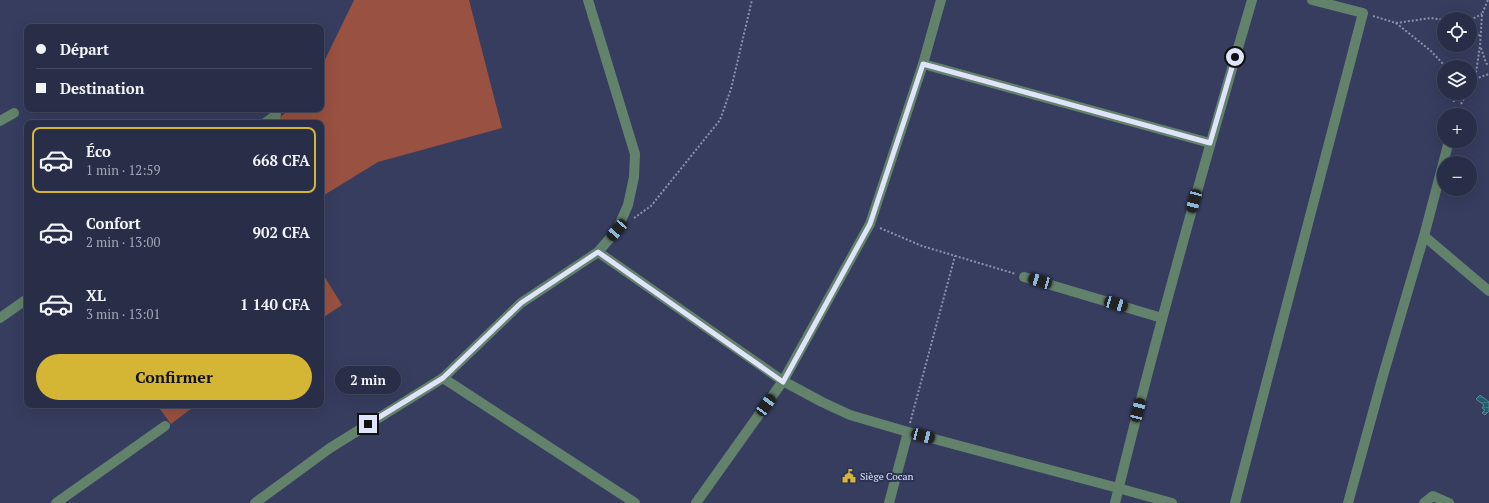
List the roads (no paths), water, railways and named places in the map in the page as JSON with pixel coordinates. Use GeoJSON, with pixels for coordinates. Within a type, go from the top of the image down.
{"type":"FeatureCollection","features":[{"type":"Feature","properties":{"kind":"street"},"geometry":{"type":"LineString","coordinates":[[255,503],[330,448],[443,378],[521,303],[598,252],[617,230],[628,205],[634,177],[635,154],[588,0]]}},
{"type":"Feature","properties":{"kind":"street"},"geometry":{"type":"LineString","coordinates":[[696,503],[783,382],[870,224],[923,64],[941,0]]}},
{"type":"Feature","properties":{"kind":"street"},"geometry":{"type":"LineString","coordinates":[[1114,503],[1162,318],[1210,143],[1252,0]]}},
{"type":"Feature","properties":{"kind":"street"},"geometry":{"type":"LineString","coordinates":[[1235,503],[1363,13],[1312,0]]}},
{"type":"Feature","properties":{"kind":"street"},"geometry":{"type":"LineString","coordinates":[[923,64],[1210,143]]}},
{"type":"Feature","properties":{"kind":"street"},"geometry":{"type":"LineString","coordinates":[[0,121],[14,113]]}},
{"type":"Feature","properties":{"kind":"street"},"geometry":{"type":"LineString","coordinates":[[269,120],[276,115]]}},
{"type":"Feature","properties":{"kind":"street"},"geometry":{"type":"LineString","coordinates":[[1348,503],[1384,372],[1424,236],[1447,148]]}},
{"type":"Feature","properties":{"kind":"street"},"geometry":{"type":"LineString","coordinates":[[1424,236],[1489,291]]}},
{"type":"Feature","properties":{"kind":"street"},"geometry":{"type":"LineString","coordinates":[[598,252],[783,382],[850,415],[1172,503]]}},
{"type":"Feature","properties":{"kind":"street"},"geometry":{"type":"LineString","coordinates":[[1024,277],[1162,318]]}},
{"type":"Feature","properties":{"kind":"street"},"geometry":{"type":"LineString","coordinates":[[0,318],[24,301]]}},
{"type":"Feature","properties":{"kind":"street"},"geometry":{"type":"LineString","coordinates":[[443,378],[635,503]]}},
{"type":"Feature","properties":{"kind":"street"},"geometry":{"type":"LineString","coordinates":[[56,503],[165,426]]}},
{"type":"Feature","properties":{"kind":"street"},"geometry":{"type":"LineString","coordinates":[[889,503],[908,432]]}},
{"type":"Feature","properties":{"kind":"street"},"geometry":{"type":"LineString","coordinates":[[1424,503],[1433,496],[1449,503]]}},
{"type":"Feature","properties":{"kind":"place","name":"Siège Cocan"},"geometry":{"type":"Point","coordinates":[849,476]}}]}
